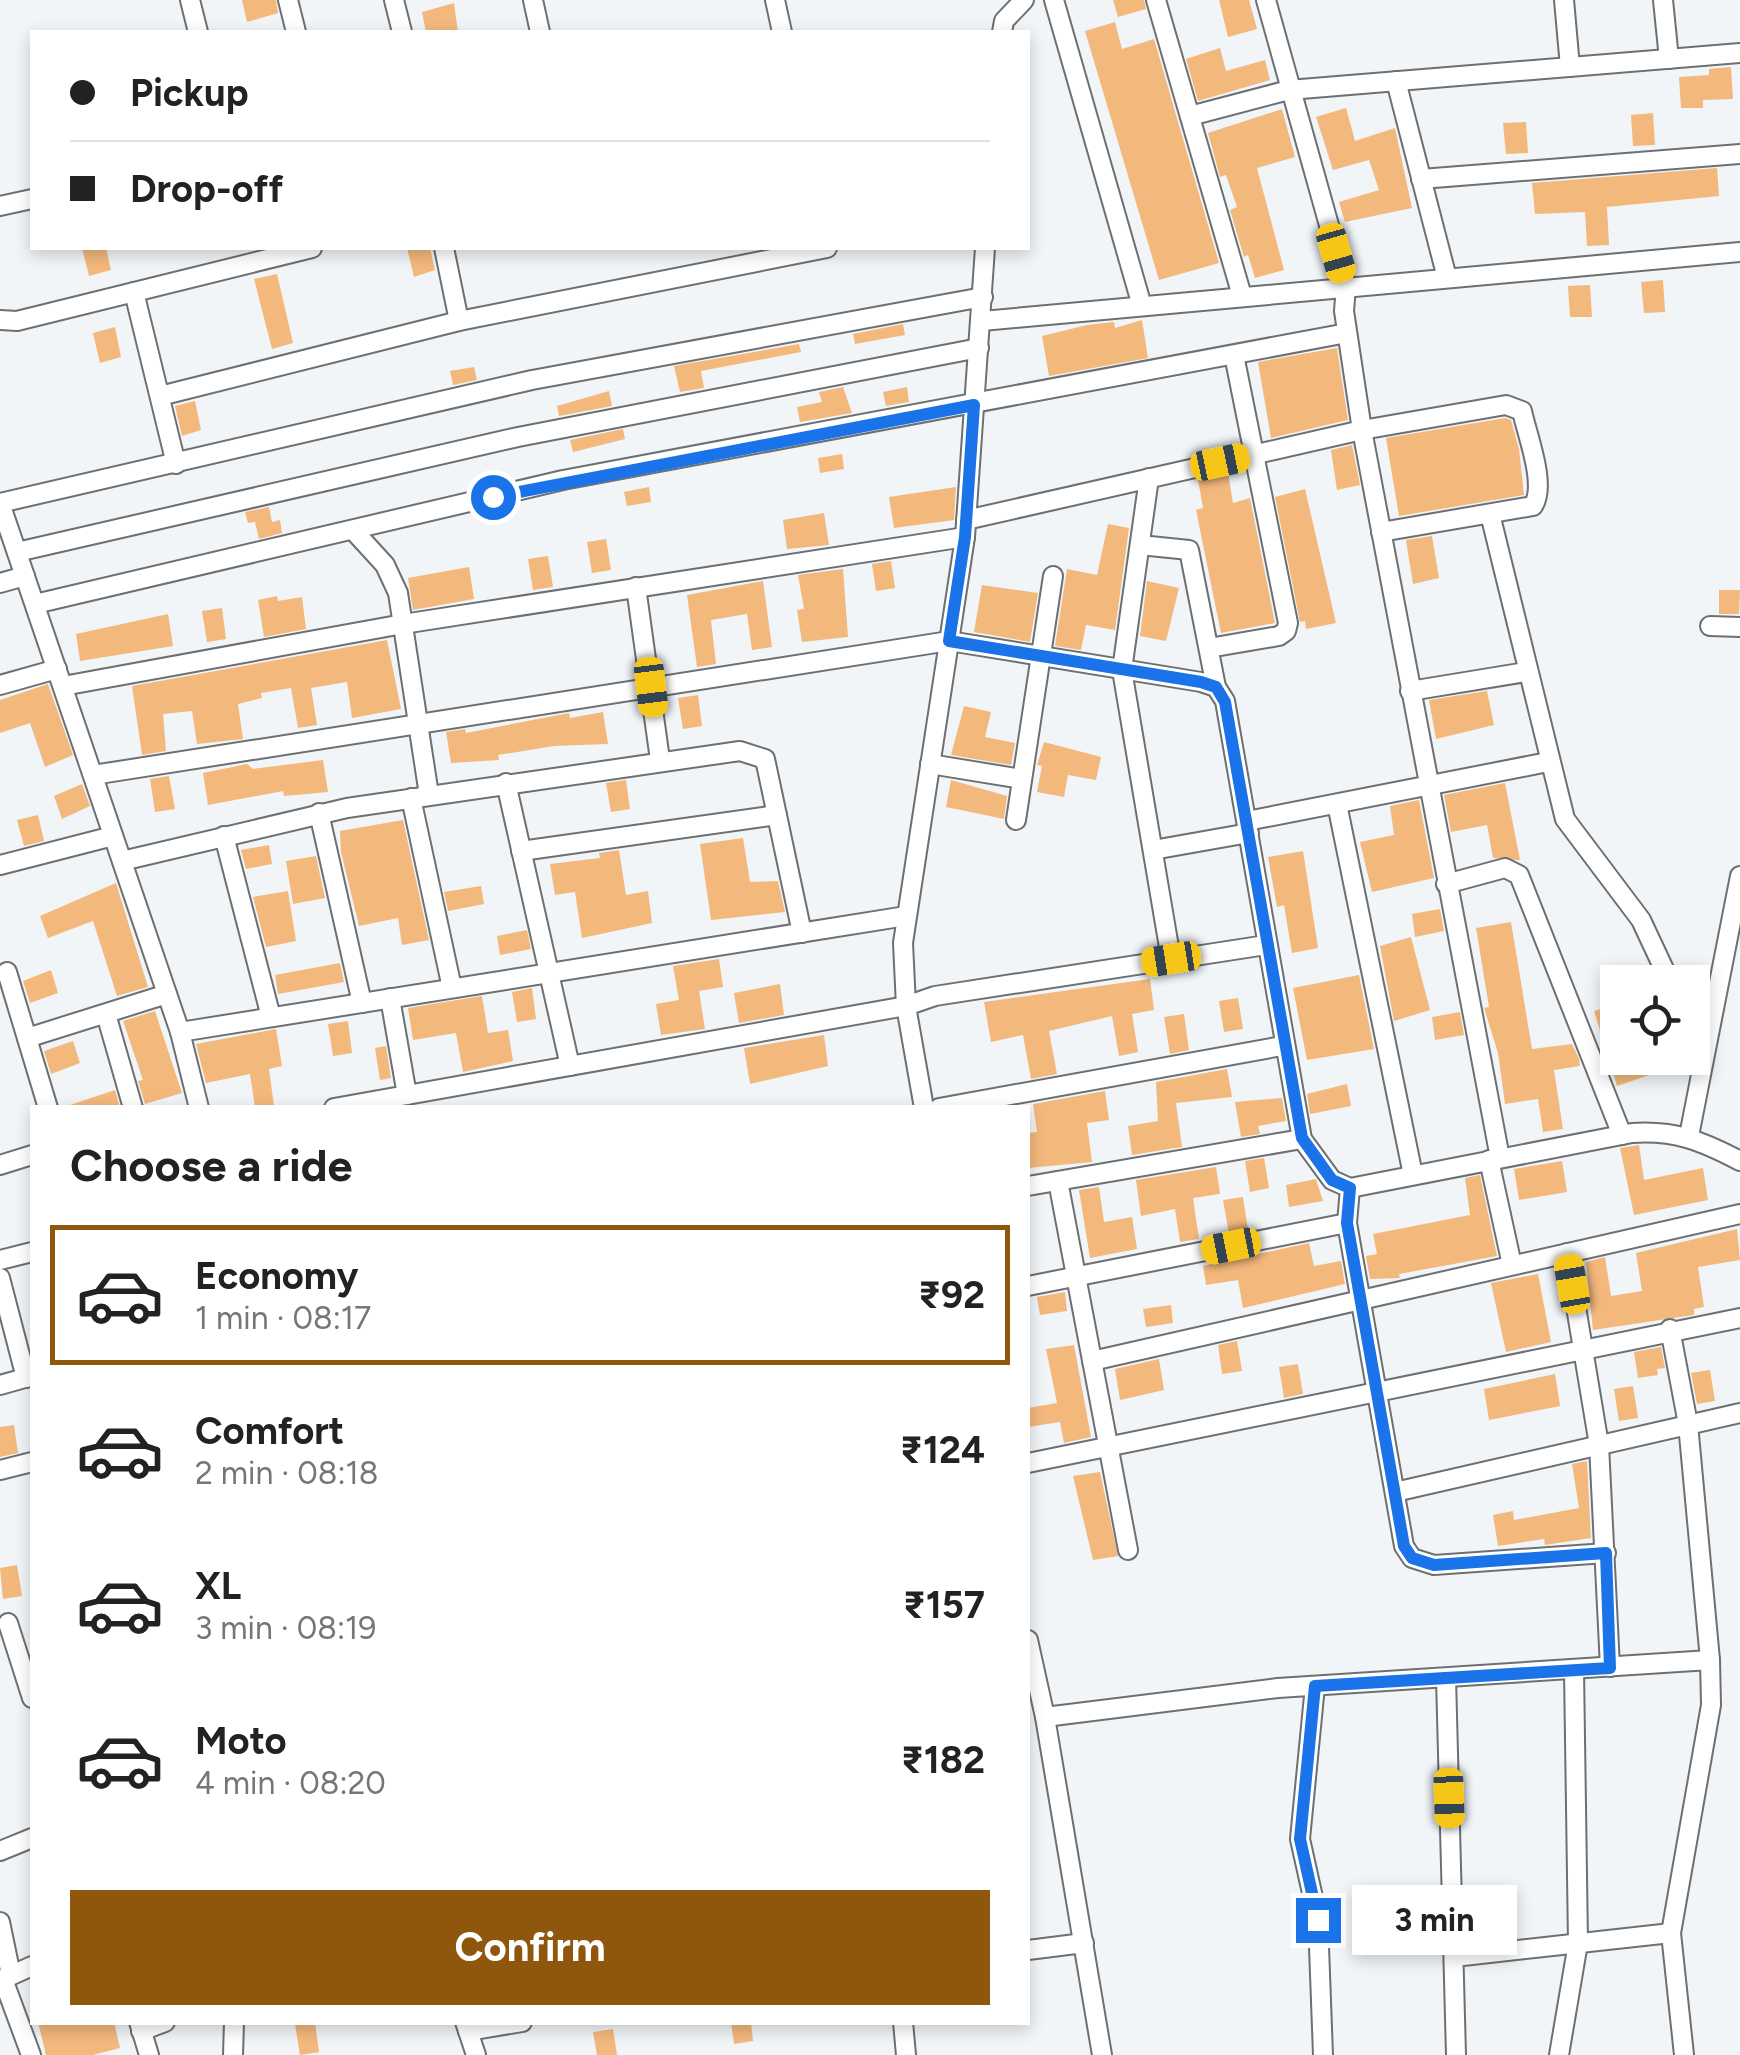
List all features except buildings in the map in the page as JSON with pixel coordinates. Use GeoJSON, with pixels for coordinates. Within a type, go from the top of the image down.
{"type":"FeatureCollection","features":[{"type":"Feature","properties":{"kind":"street"},"geometry":{"type":"LineString","coordinates":[[190,0],[198,30]]}},
{"type":"Feature","properties":{"kind":"street"},"geometry":{"type":"LineString","coordinates":[[288,0],[296,30]]}},
{"type":"Feature","properties":{"kind":"street"},"geometry":{"type":"LineString","coordinates":[[394,0],[402,30]]}},
{"type":"Feature","properties":{"kind":"street"},"geometry":{"type":"LineString","coordinates":[[532,0],[540,30]]}},
{"type":"Feature","properties":{"kind":"street"},"geometry":{"type":"LineString","coordinates":[[775,0],[782,30]]}},
{"type":"Feature","properties":{"kind":"street"},"geometry":{"type":"LineString","coordinates":[[1054,0],[1142,306]]}},
{"type":"Feature","properties":{"kind":"street"},"geometry":{"type":"LineString","coordinates":[[1156,0],[1242,296]]}},
{"type":"Feature","properties":{"kind":"street"},"geometry":{"type":"LineString","coordinates":[[1266,0],[1346,286],[1347,333],[1362,430],[1512,1265]]}},
{"type":"Feature","properties":{"kind":"street"},"geometry":{"type":"LineString","coordinates":[[1564,0],[1570,67]]}},
{"type":"Feature","properties":{"kind":"street"},"geometry":{"type":"LineString","coordinates":[[1663,0],[1669,59]]}},
{"type":"Feature","properties":{"kind":"street"},"geometry":{"type":"LineString","coordinates":[[1003,30],[1019,1]]}},
{"type":"Feature","properties":{"kind":"street"},"geometry":{"type":"LineString","coordinates":[[1190,116],[1289,90],[1740,53]]}},
{"type":"Feature","properties":{"kind":"street"},"geometry":{"type":"LineString","coordinates":[[1396,81],[1446,278]]}},
{"type":"Feature","properties":{"kind":"street"},"geometry":{"type":"LineString","coordinates":[[1421,180],[1740,154]]}},
{"type":"Feature","properties":{"kind":"street"},"geometry":{"type":"LineString","coordinates":[[0,206],[30,199]]}},
{"type":"Feature","properties":{"kind":"street"},"geometry":{"type":"LineString","coordinates":[[0,320],[17,321],[304,250]]}},
{"type":"Feature","properties":{"kind":"street"},"geometry":{"type":"LineString","coordinates":[[444,250],[460,321]]}},
{"type":"Feature","properties":{"kind":"street"},"geometry":{"type":"LineString","coordinates":[[160,396],[460,321],[817,250]]}},
{"type":"Feature","properties":{"kind":"street"},"geometry":{"type":"LineString","coordinates":[[923,1105],[906,1006],[906,916],[966,528],[985,250]]}},
{"type":"Feature","properties":{"kind":"street"},"geometry":{"type":"LineString","coordinates":[[982,321],[1740,252]]}},
{"type":"Feature","properties":{"kind":"street"},"geometry":{"type":"LineString","coordinates":[[134,292],[176,464]]}},
{"type":"Feature","properties":{"kind":"street"},"geometry":{"type":"LineString","coordinates":[[197,1105],[180,1032],[0,503],[532,380],[983,297]]}},
{"type":"Feature","properties":{"kind":"street"},"geometry":{"type":"LineString","coordinates":[[35,604],[580,477],[1347,333]]}},
{"type":"Feature","properties":{"kind":"street"},"geometry":{"type":"LineString","coordinates":[[17,552],[533,434],[979,348]]}},
{"type":"Feature","properties":{"kind":"street"},"geometry":{"type":"LineString","coordinates":[[1209,648],[1286,632],[1234,355]]}},
{"type":"Feature","properties":{"kind":"street"},"geometry":{"type":"LineString","coordinates":[[0,686],[636,587],[966,528],[1149,478],[1362,430],[1506,404],[1522,412],[1538,498],[1532,506],[1381,532]]}},
{"type":"Feature","properties":{"kind":"street"},"geometry":{"type":"LineString","coordinates":[[1149,478],[1122,670],[1171,959]]}},
{"type":"Feature","properties":{"kind":"street"},"geometry":{"type":"LineString","coordinates":[[1490,514],[1565,819],[1642,920],[1662,965]]}},
{"type":"Feature","properties":{"kind":"street"},"geometry":{"type":"LineString","coordinates":[[353,530],[393,579],[416,724],[420,796],[452,988]]}},
{"type":"Feature","properties":{"kind":"street"},"geometry":{"type":"LineString","coordinates":[[1140,545],[1189,550],[1216,687],[1225,702],[1282,1046],[1302,1138],[1332,1180],[1350,1188],[1622,1135],[1664,1131],[1690,1136],[1740,1161]]}},
{"type":"Feature","properties":{"kind":"street"},"geometry":{"type":"LineString","coordinates":[[0,583],[26,576]]}},
{"type":"Feature","properties":{"kind":"street"},"geometry":{"type":"LineString","coordinates":[[1016,820],[1053,576]]}},
{"type":"Feature","properties":{"kind":"street"},"geometry":{"type":"LineString","coordinates":[[636,587],[660,760]]}},
{"type":"Feature","properties":{"kind":"street"},"geometry":{"type":"LineString","coordinates":[[1710,626],[1740,627]]}},
{"type":"Feature","properties":{"kind":"street"},"geometry":{"type":"LineString","coordinates":[[93,775],[949,641],[1216,687]]}},
{"type":"Feature","properties":{"kind":"street"},"geometry":{"type":"LineString","coordinates":[[1410,692],[1526,672]]}},
{"type":"Feature","properties":{"kind":"street"},"geometry":{"type":"LineString","coordinates":[[122,860],[319,813],[660,760],[753,752],[765,760],[802,933]]}},
{"type":"Feature","properties":{"kind":"street"},"geometry":{"type":"LineString","coordinates":[[1153,850],[1337,804],[1548,762]]}},
{"type":"Feature","properties":{"kind":"street"},"geometry":{"type":"LineString","coordinates":[[930,764],[1022,779]]}},
{"type":"Feature","properties":{"kind":"street"},"geometry":{"type":"LineString","coordinates":[[506,784],[570,1066]]}},
{"type":"Feature","properties":{"kind":"street"},"geometry":{"type":"LineString","coordinates":[[1337,804],[1413,1175]]}},
{"type":"Feature","properties":{"kind":"street"},"geometry":{"type":"LineString","coordinates":[[319,813],[362,1003]]}},
{"type":"Feature","properties":{"kind":"street"},"geometry":{"type":"LineString","coordinates":[[521,852],[778,815]]}},
{"type":"Feature","properties":{"kind":"street"},"geometry":{"type":"LineString","coordinates":[[0,865],[113,836]]}},
{"type":"Feature","properties":{"kind":"street"},"geometry":{"type":"LineString","coordinates":[[224,836],[271,1017]]}},
{"type":"Feature","properties":{"kind":"street"},"geometry":{"type":"LineString","coordinates":[[1446,884],[1505,868],[1520,875],[1622,1135]]}},
{"type":"Feature","properties":{"kind":"street"},"geometry":{"type":"LineString","coordinates":[[1710,1033],[1740,876]]}},
{"type":"Feature","properties":{"kind":"street"},"geometry":{"type":"LineString","coordinates":[[180,1032],[906,916]]}},
{"type":"Feature","properties":{"kind":"street"},"geometry":{"type":"LineString","coordinates":[[351,1105],[906,1006],[935,996],[1266,944]]}},
{"type":"Feature","properties":{"kind":"street"},"geometry":{"type":"LineString","coordinates":[[7,972],[47,1105]]}},
{"type":"Feature","properties":{"kind":"street"},"geometry":{"type":"LineString","coordinates":[[27,1038],[167,994]]}},
{"type":"Feature","properties":{"kind":"street"},"geometry":{"type":"LineString","coordinates":[[390,998],[407,1095]]}},
{"type":"Feature","properties":{"kind":"street"},"geometry":{"type":"LineString","coordinates":[[106,1014],[132,1105]]}},
{"type":"Feature","properties":{"kind":"street"},"geometry":{"type":"LineString","coordinates":[[956,1105],[1282,1046]]}},
{"type":"Feature","properties":{"kind":"street"},"geometry":{"type":"LineString","coordinates":[[1690,1136],[1702,1075]]}},
{"type":"Feature","properties":{"kind":"street"},"geometry":{"type":"LineString","coordinates":[[1030,1186],[1302,1138]]}},
{"type":"Feature","properties":{"kind":"street"},"geometry":{"type":"LineString","coordinates":[[0,1165],[30,1157]]}},
{"type":"Feature","properties":{"kind":"street"},"geometry":{"type":"LineString","coordinates":[[1058,1181],[1128,1550]]}},
{"type":"Feature","properties":{"kind":"street"},"geometry":{"type":"LineString","coordinates":[[1350,1188],[1347,1223],[1404,1546],[1422,1563],[1606,1553]]}},
{"type":"Feature","properties":{"kind":"street"},"geometry":{"type":"LineString","coordinates":[[1092,1362],[1740,1214]]}},
{"type":"Feature","properties":{"kind":"street"},"geometry":{"type":"LineString","coordinates":[[1030,1286],[1347,1223]]}},
{"type":"Feature","properties":{"kind":"street"},"geometry":{"type":"LineString","coordinates":[[0,1260],[30,1252]]}},
{"type":"Feature","properties":{"kind":"street"},"geometry":{"type":"LineString","coordinates":[[1566,1253],[1599,1445],[1610,1668]]}},
{"type":"Feature","properties":{"kind":"street"},"geometry":{"type":"LineString","coordinates":[[0,1278],[29,1377],[0,1385]]}},
{"type":"Feature","properties":{"kind":"street"},"geometry":{"type":"LineString","coordinates":[[1030,1462],[1670,1329],[1740,1318]]}},
{"type":"Feature","properties":{"kind":"street"},"geometry":{"type":"LineString","coordinates":[[1670,1329],[1688,1424],[1711,1705],[1671,1933],[1684,2055]]}},
{"type":"Feature","properties":{"kind":"street"},"geometry":{"type":"LineString","coordinates":[[1395,1492],[1740,1413]]}},
{"type":"Feature","properties":{"kind":"street"},"geometry":{"type":"LineString","coordinates":[[0,1470],[30,1462]]}},
{"type":"Feature","properties":{"kind":"street"},"geometry":{"type":"LineString","coordinates":[[8,1623],[30,1692]]}},
{"type":"Feature","properties":{"kind":"street"},"geometry":{"type":"LineString","coordinates":[[1030,1649],[1046,1718],[1102,2055]]}},
{"type":"Feature","properties":{"kind":"street"},"geometry":{"type":"LineString","coordinates":[[1046,1718],[1315,1686],[1710,1660]]}},
{"type":"Feature","properties":{"kind":"street"},"geometry":{"type":"LineString","coordinates":[[1559,2055],[1578,1943],[1574,1670]]}},
{"type":"Feature","properties":{"kind":"street"},"geometry":{"type":"LineString","coordinates":[[1446,1678],[1456,2055]]}},
{"type":"Feature","properties":{"kind":"street"},"geometry":{"type":"LineString","coordinates":[[1315,1686],[1300,1839],[1318,1920],[1323,2055]]}},
{"type":"Feature","properties":{"kind":"street"},"geometry":{"type":"LineString","coordinates":[[0,1851],[30,1839]]}},
{"type":"Feature","properties":{"kind":"street"},"geometry":{"type":"LineString","coordinates":[[0,1922],[5,1978],[30,2055]]}},
{"type":"Feature","properties":{"kind":"street"},"geometry":{"type":"LineString","coordinates":[[1454,1957],[1671,1933]]}},
{"type":"Feature","properties":{"kind":"street"},"geometry":{"type":"LineString","coordinates":[[1030,1950],[1084,1943]]}},
{"type":"Feature","properties":{"kind":"street"},"geometry":{"type":"LineString","coordinates":[[5,1978],[30,1967]]}},
{"type":"Feature","properties":{"kind":"street"},"geometry":{"type":"LineString","coordinates":[[233,2055],[234,2025]]}},
{"type":"Feature","properties":{"kind":"street"},"geometry":{"type":"LineString","coordinates":[[903,2025],[906,2055]]}},
{"type":"Feature","properties":{"kind":"street"},"geometry":{"type":"LineString","coordinates":[[140,2027],[149,2055]]}},
{"type":"Feature","properties":{"kind":"street"},"geometry":{"type":"LineString","coordinates":[[467,2027],[476,2055]]}},
{"type":"Feature","properties":{"kind":"route"},"geometry":{"type":"LineString","coordinates":[[493,497],[613,470],[974,405],[965,537],[949,641],[1201,682],[1216,687],[1225,702],[1248,822],[1282,1046],[1302,1138],[1332,1180],[1350,1188],[1347,1223],[1404,1546],[1412,1558],[1434,1565],[1606,1553],[1610,1668],[1315,1686],[1300,1839],[1318,1920]]}}]}
